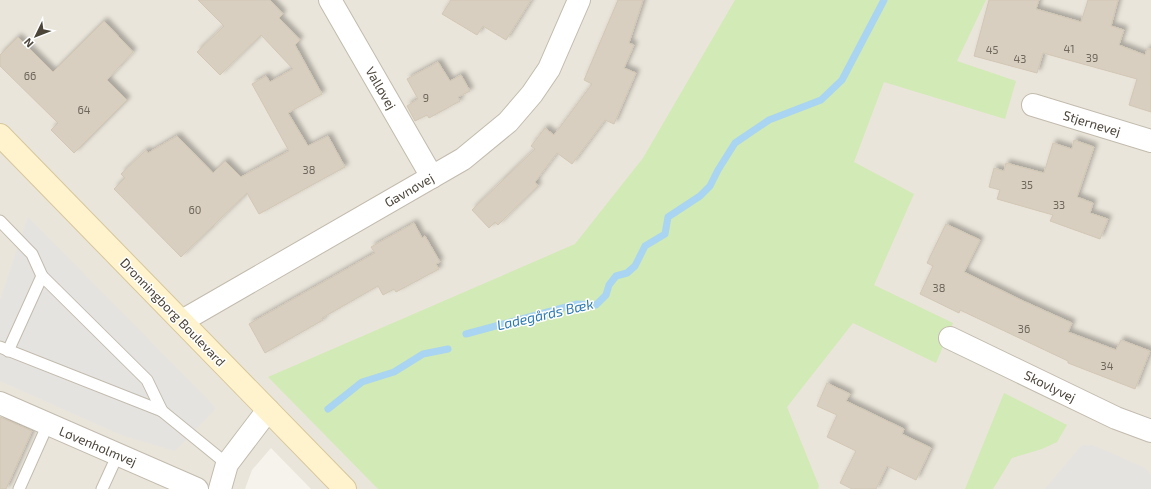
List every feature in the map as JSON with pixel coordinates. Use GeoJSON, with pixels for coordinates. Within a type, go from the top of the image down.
{"type":"FeatureCollection","features":[{"type":"Feature","properties":{"kind":"street","name":"Valløvej"},"geometry":{"type":"LineString","coordinates":[[330,0],[432,177]]}},
{"type":"Feature","properties":{"kind":"street","name":"Gavnøvej"},"geometry":{"type":"LineString","coordinates":[[182,320],[463,159],[508,122],[532,94],[549,69],[579,0]]}},
{"type":"Feature","properties":{"kind":"street","name":"Stjernevej"},"geometry":{"type":"LineString","coordinates":[[1033,105],[1151,141]]}},
{"type":"Feature","properties":{"kind":"street","name":"Dronningborg Boulevard"},"geometry":{"type":"LineString","coordinates":[[0,135],[182,320],[345,489]]}},
{"type":"Feature","properties":{"kind":"street","name":"Skovlyvej"},"geometry":{"type":"LineString","coordinates":[[950,338],[1116,418],[1151,431]]}},
{"type":"Feature","properties":{"kind":"street","name":"Løvenholmvej"},"geometry":{"type":"LineString","coordinates":[[0,403],[192,488]]}},
{"type":"Feature","properties":{"kind":"street"},"geometry":{"type":"LineString","coordinates":[[220,489],[227,464],[268,410]]}},
{"type":"Feature","properties":{"kind":"lane"},"geometry":{"type":"LineString","coordinates":[[0,221],[32,254],[42,276],[147,380],[162,411]]}},
{"type":"Feature","properties":{"kind":"lane"},"geometry":{"type":"LineString","coordinates":[[42,276],[4,349],[162,411],[227,464]]}},
{"type":"Feature","properties":{"kind":"lane"},"geometry":{"type":"LineString","coordinates":[[18,489],[48,424]]}},
{"type":"Feature","properties":{"kind":"lane"},"geometry":{"type":"LineString","coordinates":[[102,489],[118,454]]}},
{"type":"Feature","properties":{"kind":"shaded area"},"geometry":{"type":"Polygon","coordinates":[[[0,0],[1151,0],[1151,489],[311,489],[271,448],[252,470],[245,489],[0,489],[0,0]]]}},
{"type":"Feature","properties":{"kind":"shaded area"},"geometry":{"type":"Polygon","coordinates":[[[28,217],[216,408],[175,451],[121,435],[0,381],[0,300],[28,217]]]}},
{"type":"Feature","properties":{"kind":"shaded area"},"geometry":{"type":"Polygon","coordinates":[[[1082,445],[1093,445],[1143,467],[1151,474],[1151,489],[1045,489],[1082,445]]]}},
{"type":"Feature","properties":{"kind":"green space"},"geometry":{"type":"Polygon","coordinates":[[[735,0],[986,0],[957,61],[1016,81],[1005,119],[884,82],[854,162],[914,194],[874,285],[953,323],[936,363],[853,323],[787,407],[819,486],[818,489],[378,489],[268,377],[575,244],[643,158],[735,0]]]}},
{"type":"Feature","properties":{"kind":"green space"},"geometry":{"type":"Polygon","coordinates":[[[1004,393],[1067,425],[1057,442],[1042,449],[1012,458],[993,489],[965,489],[1004,393]]]}},
{"type":"Feature","properties":{"kind":"building"},"geometry":{"type":"Polygon","coordinates":[[[198,0],[270,0],[283,14],[279,18],[300,40],[295,45],[322,94],[288,113],[308,146],[328,136],[345,167],[259,214],[247,193],[181,257],[114,189],[125,178],[121,174],[146,150],[148,153],[177,136],[213,173],[225,161],[241,177],[289,151],[252,84],[266,76],[270,82],[293,69],[261,35],[220,75],[197,52],[224,26],[198,0]]]}},
{"type":"Feature","properties":{"kind":"building"},"geometry":{"type":"Polygon","coordinates":[[[451,0],[531,0],[506,40],[483,26],[477,35],[442,14],[451,0]]]}},
{"type":"Feature","properties":{"kind":"building"},"geometry":{"type":"Polygon","coordinates":[[[618,0],[643,0],[629,43],[634,45],[624,68],[636,73],[614,124],[605,120],[572,164],[557,153],[535,182],[538,186],[498,225],[495,222],[489,228],[472,210],[535,149],[531,146],[545,128],[554,135],[592,84],[584,80],[618,0]]]}},
{"type":"Feature","properties":{"kind":"building"},"geometry":{"type":"Polygon","coordinates":[[[989,0],[1039,0],[1036,9],[1081,22],[1088,0],[1118,0],[1111,26],[1124,30],[1119,45],[1145,55],[1147,49],[1151,49],[1151,112],[1129,105],[1137,79],[1043,53],[1037,73],[974,56],[989,0]]]}},
{"type":"Feature","properties":{"kind":"building"},"geometry":{"type":"Polygon","coordinates":[[[104,21],[133,52],[107,80],[127,100],[74,153],[51,130],[58,123],[0,66],[0,55],[18,37],[53,72],[104,21]]]}},
{"type":"Feature","properties":{"kind":"building"},"geometry":{"type":"Polygon","coordinates":[[[438,62],[450,81],[461,75],[470,91],[458,97],[460,101],[429,118],[427,115],[415,121],[407,106],[418,99],[407,79],[438,62]]]}},
{"type":"Feature","properties":{"kind":"building"},"geometry":{"type":"Polygon","coordinates":[[[1074,140],[1094,147],[1077,197],[1093,203],[1090,213],[1108,219],[1100,239],[1050,221],[1053,215],[997,199],[1000,190],[989,187],[994,168],[1004,171],[1006,163],[1044,173],[1053,143],[1072,149],[1074,140]]]}},
{"type":"Feature","properties":{"kind":"building"},"geometry":{"type":"Polygon","coordinates":[[[414,223],[422,238],[425,236],[440,262],[436,264],[439,269],[396,292],[394,289],[383,295],[378,286],[265,353],[249,324],[375,253],[371,247],[414,223]]]}},
{"type":"Feature","properties":{"kind":"building"},"geometry":{"type":"Polygon","coordinates":[[[946,224],[980,240],[964,272],[1072,323],[1068,332],[1116,350],[1121,340],[1150,351],[1135,389],[1068,363],[1068,361],[960,310],[959,313],[920,294],[933,266],[927,263],[946,224]]]}},
{"type":"Feature","properties":{"kind":"building"},"geometry":{"type":"Polygon","coordinates":[[[827,383],[850,394],[846,401],[904,429],[902,434],[931,448],[916,480],[887,466],[876,489],[852,489],[840,483],[856,451],[827,437],[837,415],[817,406],[827,383]]]}},
{"type":"Feature","properties":{"kind":"building"},"geometry":{"type":"Polygon","coordinates":[[[0,417],[32,431],[6,489],[0,489],[0,417]]]}},
{"type":"Feature","properties":{"kind":"waterway","name":"Ladegårds Bæk"},"geometry":{"type":"LineString","coordinates":[[466,334],[577,304],[596,305],[606,295],[609,285],[616,276],[627,273],[635,266],[645,246],[665,234],[668,217],[700,196],[710,186],[735,143],[769,120],[821,100],[842,80],[884,0]]}},
{"type":"Feature","properties":{"kind":"waterway","name":"Ladegårds Bæk"},"geometry":{"type":"LineString","coordinates":[[328,409],[362,382],[394,372],[423,354],[448,349]]}}]}
